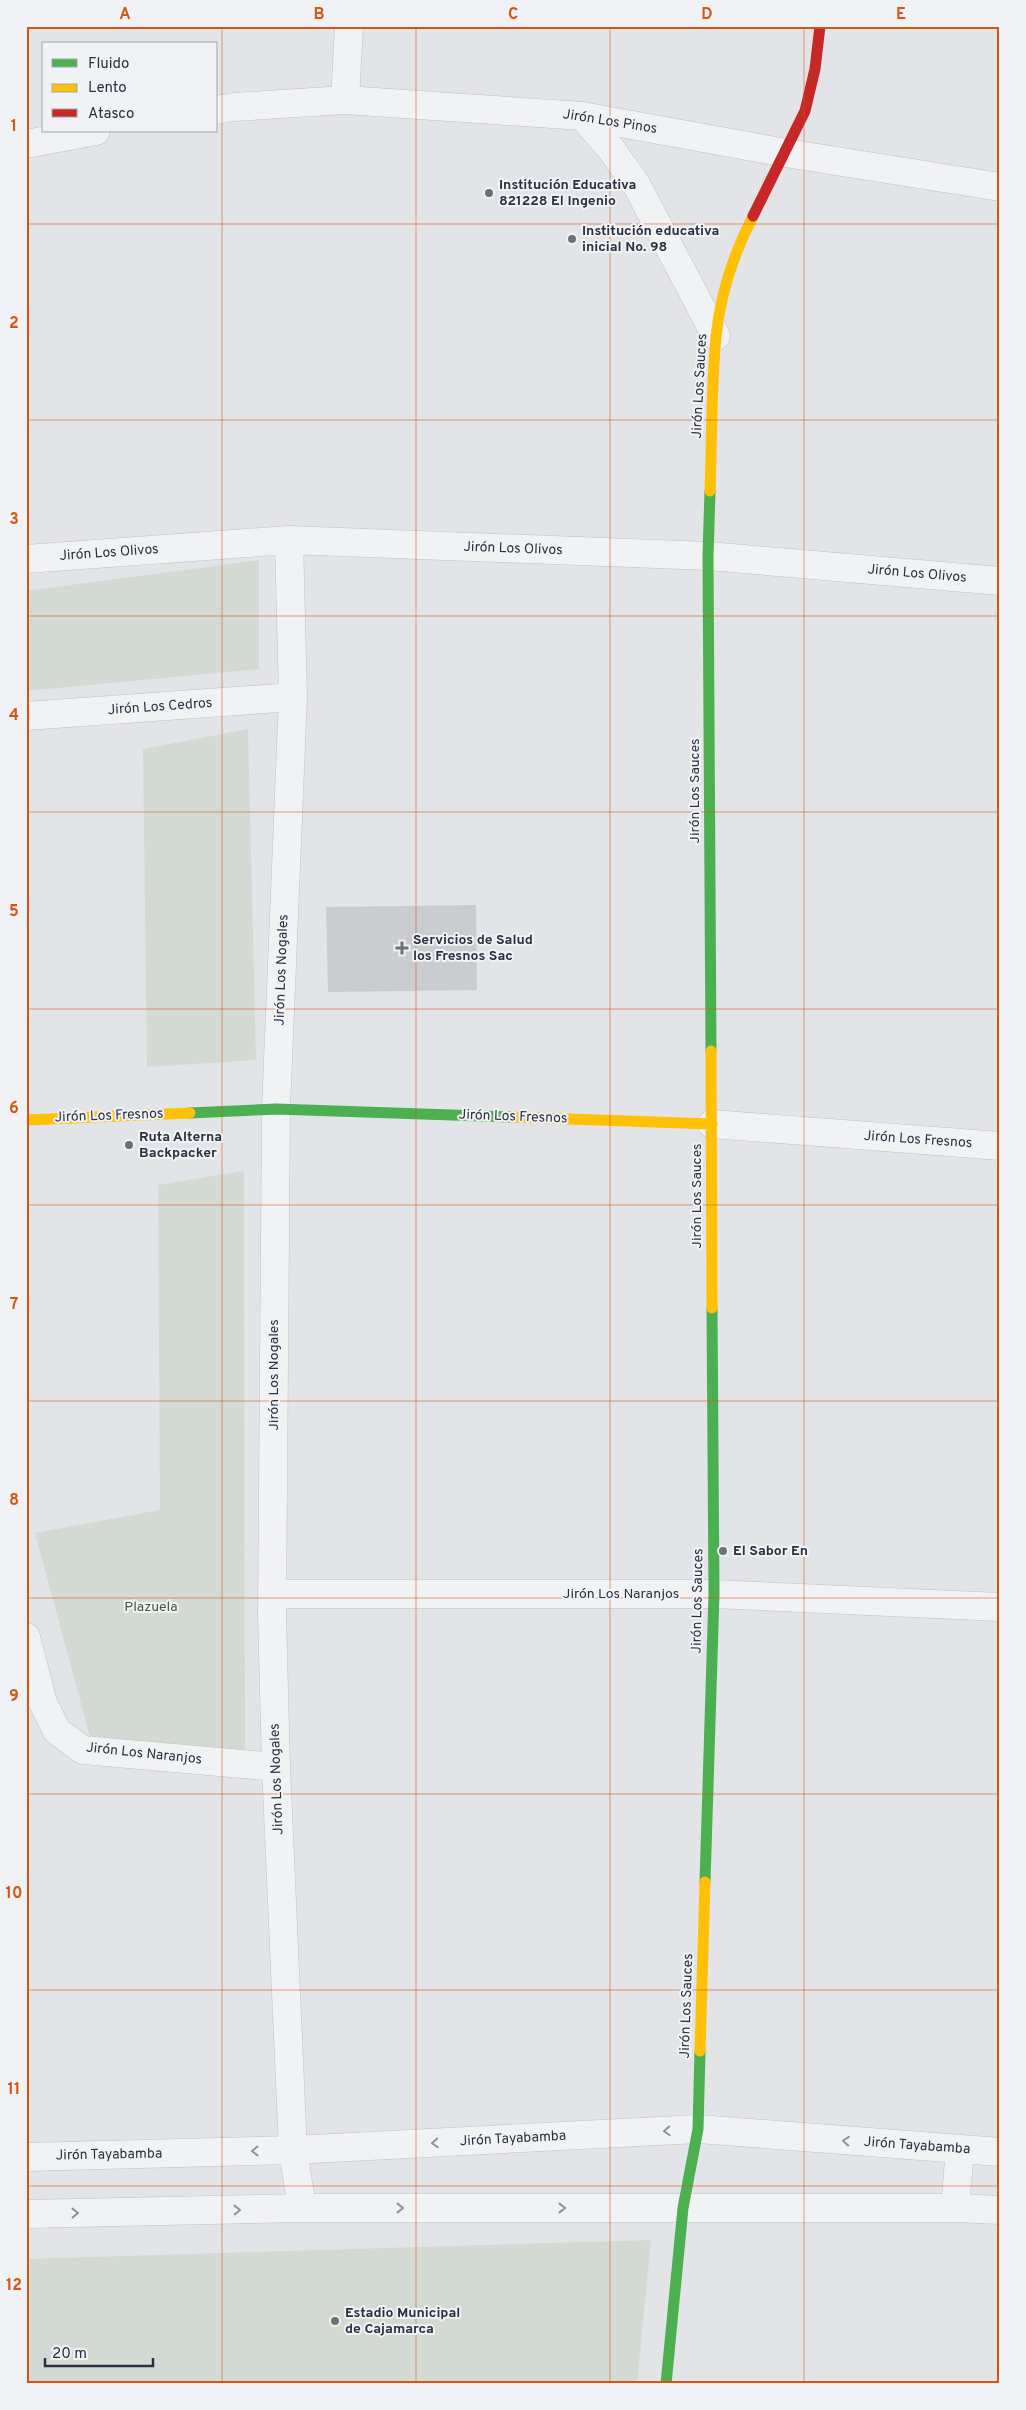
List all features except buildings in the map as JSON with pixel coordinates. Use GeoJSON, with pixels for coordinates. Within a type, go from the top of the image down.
{"type":"FeatureCollection","features":[{"type":"Feature","properties":{"kind":"street"},"geometry":{"type":"LineString","coordinates":[[345,100],[349,26]]}},
{"type":"Feature","properties":{"kind":"street","name":"Jirón Los Sauces"},"geometry":{"type":"LineString","coordinates":[[666,2384],[683,2208],[698,2129],[714,1594],[708,556],[716,336],[729,276],[743,236],[786,153],[805,111],[815,68],[820,26]]}},
{"type":"Feature","properties":{"kind":"street","name":"Jirón Los Pinos"},"geometry":{"type":"LineString","coordinates":[[218,110],[345,100],[582,116],[786,153],[1000,187]]}},
{"type":"Feature","properties":{"kind":"street"},"geometry":{"type":"LineString","coordinates":[[582,116],[611,149],[636,184],[716,336]]}},
{"type":"Feature","properties":{"kind":"street"},"geometry":{"type":"LineString","coordinates":[[26,144],[91,132]]}},
{"type":"Feature","properties":{"kind":"street","name":"Jirón Los Olivos"},"geometry":{"type":"LineString","coordinates":[[26,559],[289,540],[708,556],[1000,581]]}},
{"type":"Feature","properties":{"kind":"street","name":"Jirón Los Nogales"},"geometry":{"type":"LineString","coordinates":[[289,540],[293,697],[276,1109],[272,1594],[276,1767],[293,2150],[302,2208]]}},
{"type":"Feature","properties":{"kind":"street","name":"Jirón Los Cedros"},"geometry":{"type":"LineString","coordinates":[[26,716],[293,697]]}},
{"type":"Feature","properties":{"kind":"street","name":"Jirón Los Fresnos"},"geometry":{"type":"LineString","coordinates":[[26,1120],[276,1109],[712,1124],[1000,1146]]}},
{"type":"Feature","properties":{"kind":"street","name":"Jirón Los Naranjos"},"geometry":{"type":"LineString","coordinates":[[272,1594],[714,1594],[1000,1607]]}},
{"type":"Feature","properties":{"kind":"street","name":"Jirón Los Naranjos"},"geometry":{"type":"LineString","coordinates":[[26,1636],[43,1703],[57,1731],[83,1750],[276,1767]]}},
{"type":"Feature","properties":{"kind":"street","name":"Jirón Tayabamba"},"geometry":{"type":"LineString","coordinates":[[26,2157],[293,2150],[698,2129],[1000,2152]]}},
{"type":"Feature","properties":{"kind":"street"},"geometry":{"type":"LineString","coordinates":[[955,2208],[960,2150]]}},
{"type":"Feature","properties":{"kind":"street"},"geometry":{"type":"LineString","coordinates":[[26,2214],[302,2208],[955,2208],[1000,2210]]}},
{"type":"Feature","properties":{"kind":"green space"},"geometry":{"type":"Polygon","coordinates":[[[259,560],[259,669],[26,691],[26,591],[259,560]]]}},
{"type":"Feature","properties":{"kind":"green space"},"geometry":{"type":"Polygon","coordinates":[[[248,729],[256,1060],[147,1067],[143,749],[248,729]]]}},
{"type":"Feature","properties":{"kind":"green space","name":"Plazuela"},"geometry":{"type":"Polygon","coordinates":[[[244,1171],[245,1759],[90,1737],[35,1533],[160,1510],[158,1185],[244,1171]]]}},
{"type":"Feature","properties":{"kind":"green space","name":"Estadio Municipal de Cajamarca"},"geometry":{"type":"Polygon","coordinates":[[[651,2240],[637,2384],[26,2384],[26,2259],[651,2240]]]}},
{"type":"Feature","properties":{"kind":"traffic: fast"},"geometry":{"type":"LineString","coordinates":[[710,491],[708,556],[711,1051]]}},
{"type":"Feature","properties":{"kind":"traffic: fast"},"geometry":{"type":"LineString","coordinates":[[190,1113],[276,1109],[512,1117]]}},
{"type":"Feature","properties":{"kind":"traffic: fast"},"geometry":{"type":"LineString","coordinates":[[705,1882],[714,1594],[712,1308]]}},
{"type":"Feature","properties":{"kind":"traffic: fast"},"geometry":{"type":"LineString","coordinates":[[666,2384],[683,2208],[698,2129],[700,2051]]}},
{"type":"Feature","properties":{"kind":"traffic: slow"},"geometry":{"type":"LineString","coordinates":[[710,491],[713,375],[718,322],[724,290],[740,245],[753,216]]}},
{"type":"Feature","properties":{"kind":"traffic: slow"},"geometry":{"type":"LineString","coordinates":[[711,1051],[712,1308]]}},
{"type":"Feature","properties":{"kind":"traffic: slow"},"geometry":{"type":"LineString","coordinates":[[26,1120],[190,1113]]}},
{"type":"Feature","properties":{"kind":"traffic: slow"},"geometry":{"type":"LineString","coordinates":[[512,1117],[712,1124]]}},
{"type":"Feature","properties":{"kind":"traffic: slow"},"geometry":{"type":"LineString","coordinates":[[700,2051],[705,1882]]}},
{"type":"Feature","properties":{"kind":"traffic: jam"},"geometry":{"type":"LineString","coordinates":[[753,216],[805,111],[815,69],[820,26]]}},
{"type":"Feature","properties":{"kind":"place","name":"Institución Educativa 821228 El Ingenio"},"geometry":{"type":"Point","coordinates":[489,193]}},
{"type":"Feature","properties":{"kind":"place","name":"Institución educativa inicial No. 98"},"geometry":{"type":"Point","coordinates":[572,239]}},
{"type":"Feature","properties":{"kind":"place","name":"Servicios de Salud los Fresnos Sac"},"geometry":{"type":"Point","coordinates":[402,948]}},
{"type":"Feature","properties":{"kind":"place","name":"Ruta Alterna Backpacker"},"geometry":{"type":"Point","coordinates":[129,1145]}},
{"type":"Feature","properties":{"kind":"place","name":"El Sabor En"},"geometry":{"type":"Point","coordinates":[723,1551]}},
{"type":"Feature","properties":{"kind":"place","name":"Estadio Municipal de Cajamarca"},"geometry":{"type":"Point","coordinates":[335,2321]}}]}
